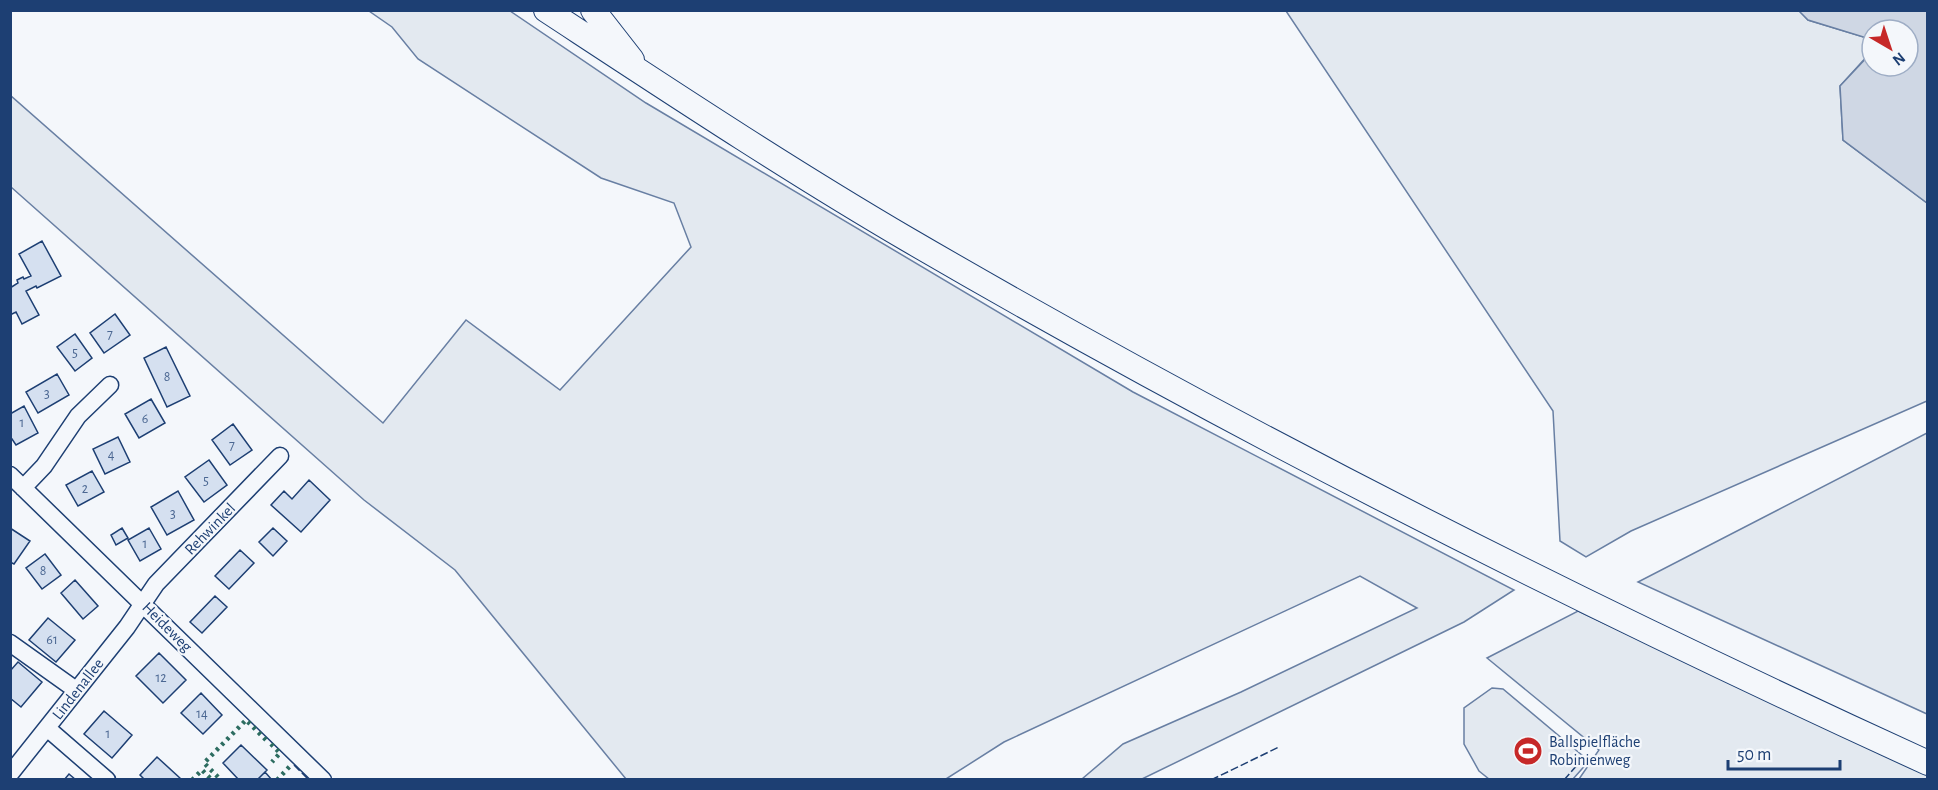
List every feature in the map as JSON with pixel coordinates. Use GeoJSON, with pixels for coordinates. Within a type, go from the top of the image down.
{"type":"FeatureCollection","features":[{"type":"Feature","properties":{"kind":"highway"},"geometry":{"type":"LineString","coordinates":[[546,10],[645,76],[904,237],[1156,380],[1545,583],[1683,650],[1928,763]]}},
{"type":"Feature","properties":{"kind":"highway"},"geometry":{"type":"LineString","coordinates":[[593,10],[645,76]]}},
{"type":"Feature","properties":{"kind":"street"},"geometry":{"type":"LineString","coordinates":[[23,488],[44,466],[78,416],[110,384]]}},
{"type":"Feature","properties":{"kind":"street","name":"Rehwinkel"},"geometry":{"type":"LineString","coordinates":[[143,603],[156,584],[280,456]]}},
{"type":"Feature","properties":{"kind":"street","name":"Heideweg"},"geometry":{"type":"LineString","coordinates":[[10,475],[323,780]]}},
{"type":"Feature","properties":{"kind":"street","name":"Lindenallee"},"geometry":{"type":"LineString","coordinates":[[10,774],[127,627],[143,603]]}},
{"type":"Feature","properties":{"kind":"street"},"geometry":{"type":"LineString","coordinates":[[10,643],[76,690]]}},
{"type":"Feature","properties":{"kind":"street"},"geometry":{"type":"LineString","coordinates":[[47,728],[107,780]]}},
{"type":"Feature","properties":{"kind":"shaded area"},"geometry":{"type":"Polygon","coordinates":[[[1799,10],[1808,20],[1860,36],[1860,64],[1840,86],[1843,140],[1927,203],[1927,401],[1631,531],[1586,557],[1560,541],[1553,411],[1286,11],[1799,10]]]}},
{"type":"Feature","properties":{"kind":"shaded area"},"geometry":{"type":"Polygon","coordinates":[[[369,11],[510,11],[646,103],[1133,392],[1514,590],[1464,622],[1142,779],[1082,779],[1123,744],[1241,692],[1417,608],[1360,576],[1004,742],[946,779],[626,779],[455,570],[364,500],[11,187],[11,96],[383,423],[466,320],[560,390],[691,247],[674,203],[601,178],[418,59],[392,27],[369,11]]]}},
{"type":"Feature","properties":{"kind":"shaded area"},"geometry":{"type":"Polygon","coordinates":[[[1799,11],[1927,11],[1927,203],[1843,140],[1840,86],[1860,65],[1860,78],[1920,78],[1920,18],[1860,18],[1860,36],[1808,20],[1799,11]]]}},
{"type":"Feature","properties":{"kind":"shaded area"},"geometry":{"type":"Polygon","coordinates":[[[1927,433],[1927,714],[1638,582],[1927,433]]]}},
{"type":"Feature","properties":{"kind":"shaded area"},"geometry":{"type":"Polygon","coordinates":[[[1578,611],[1927,775],[1927,779],[1579,779],[1599,750],[1487,658],[1578,611]]]}},
{"type":"Feature","properties":{"kind":"shaded area"},"geometry":{"type":"Polygon","coordinates":[[[1492,688],[1503,689],[1589,761],[1573,779],[1489,779],[1479,771],[1464,744],[1464,708],[1492,688]]]}},
{"type":"Feature","properties":{"kind":"building"},"geometry":{"type":"Polygon","coordinates":[[[42,241],[61,276],[26,291],[39,315],[22,324],[16,312],[10,315],[10,288],[18,283],[17,280],[31,276],[19,254],[42,241]]]}},
{"type":"Feature","properties":{"kind":"building"},"geometry":{"type":"Polygon","coordinates":[[[115,314],[130,335],[104,353],[90,333],[115,314]]]}},
{"type":"Feature","properties":{"kind":"building"},"geometry":{"type":"Polygon","coordinates":[[[75,334],[92,358],[75,371],[57,347],[75,334]]]}},
{"type":"Feature","properties":{"kind":"building"},"geometry":{"type":"Polygon","coordinates":[[[166,347],[190,396],[167,407],[144,358],[166,347]]]}},
{"type":"Feature","properties":{"kind":"building"},"geometry":{"type":"Polygon","coordinates":[[[57,374],[69,395],[38,413],[26,392],[57,374]]]}},
{"type":"Feature","properties":{"kind":"building"},"geometry":{"type":"Polygon","coordinates":[[[151,399],[165,423],[139,438],[125,414],[151,399]]]}},
{"type":"Feature","properties":{"kind":"building"},"geometry":{"type":"Polygon","coordinates":[[[24,406],[38,433],[16,445],[12,439],[10,440],[10,414],[24,406]]]}},
{"type":"Feature","properties":{"kind":"building"},"geometry":{"type":"Polygon","coordinates":[[[233,424],[252,450],[230,465],[212,440],[233,424]]]}},
{"type":"Feature","properties":{"kind":"building"},"geometry":{"type":"Polygon","coordinates":[[[118,437],[130,462],[105,474],[93,449],[118,437]]]}},
{"type":"Feature","properties":{"kind":"building"},"geometry":{"type":"Polygon","coordinates":[[[209,460],[227,485],[204,502],[185,477],[209,460]]]}},
{"type":"Feature","properties":{"kind":"building"},"geometry":{"type":"Polygon","coordinates":[[[92,471],[104,492],[78,506],[66,485],[92,471]]]}},
{"type":"Feature","properties":{"kind":"building"},"geometry":{"type":"Polygon","coordinates":[[[309,480],[330,500],[301,532],[271,505],[284,491],[292,499],[309,480]]]}},
{"type":"Feature","properties":{"kind":"building"},"geometry":{"type":"Polygon","coordinates":[[[178,491],[194,520],[167,535],[151,507],[178,491]]]}},
{"type":"Feature","properties":{"kind":"building"},"geometry":{"type":"Polygon","coordinates":[[[10,528],[30,541],[14,564],[10,562],[10,528]]]}},
{"type":"Feature","properties":{"kind":"building"},"geometry":{"type":"Polygon","coordinates":[[[122,528],[128,538],[116,545],[111,535],[122,528]]]}},
{"type":"Feature","properties":{"kind":"building"},"geometry":{"type":"Polygon","coordinates":[[[149,528],[161,549],[140,561],[128,540],[149,528]]]}},
{"type":"Feature","properties":{"kind":"building"},"geometry":{"type":"Polygon","coordinates":[[[273,528],[287,541],[273,556],[259,542],[273,528]]]}},
{"type":"Feature","properties":{"kind":"building"},"geometry":{"type":"Polygon","coordinates":[[[240,550],[254,563],[229,589],[215,576],[240,550]]]}},
{"type":"Feature","properties":{"kind":"building"},"geometry":{"type":"Polygon","coordinates":[[[45,554],[61,575],[42,589],[26,568],[45,554]]]}},
{"type":"Feature","properties":{"kind":"building"},"geometry":{"type":"Polygon","coordinates":[[[75,580],[98,606],[83,619],[61,593],[75,580]]]}},
{"type":"Feature","properties":{"kind":"building"},"geometry":{"type":"Polygon","coordinates":[[[215,596],[227,607],[202,633],[190,622],[215,596]]]}},
{"type":"Feature","properties":{"kind":"building"},"geometry":{"type":"Polygon","coordinates":[[[48,618],[75,640],[56,662],[29,640],[48,618]]]}},
{"type":"Feature","properties":{"kind":"building"},"geometry":{"type":"Polygon","coordinates":[[[159,653],[186,680],[163,703],[136,676],[159,653]]]}},
{"type":"Feature","properties":{"kind":"building"},"geometry":{"type":"Polygon","coordinates":[[[18,662],[42,682],[21,707],[10,698],[10,671],[18,662]]]}},
{"type":"Feature","properties":{"kind":"building"},"geometry":{"type":"Polygon","coordinates":[[[201,693],[222,715],[203,734],[181,713],[201,693]]]}},
{"type":"Feature","properties":{"kind":"building"},"geometry":{"type":"Polygon","coordinates":[[[104,711],[132,735],[112,758],[84,734],[104,711]]]}},
{"type":"Feature","properties":{"kind":"building"},"geometry":{"type":"Polygon","coordinates":[[[241,745],[267,770],[257,780],[239,780],[223,763],[241,745]]]}},
{"type":"Feature","properties":{"kind":"building"},"geometry":{"type":"Polygon","coordinates":[[[157,757],[181,779],[145,780],[140,775],[157,757]]]}},
{"type":"Feature","properties":{"kind":"building"},"geometry":{"type":"Polygon","coordinates":[[[265,772],[272,780],[257,780],[265,772]]]}},
{"type":"Feature","properties":{"kind":"building"},"geometry":{"type":"Polygon","coordinates":[[[69,774],[76,780],[64,780],[69,774]]]}},
{"type":"Feature","properties":{"kind":"hedge"},"geometry":{"type":"LineString","coordinates":[[218,777],[204,763],[246,720],[266,740]]}},
{"type":"Feature","properties":{"kind":"hedge"},"geometry":{"type":"LineString","coordinates":[[271,744],[280,753],[272,762]]}},
{"type":"Feature","properties":{"kind":"hedge"},"geometry":{"type":"LineString","coordinates":[[277,780],[292,764]]}},
{"type":"Feature","properties":{"kind":"hedge"},"geometry":{"type":"LineString","coordinates":[[192,780],[202,770],[212,780]]}},
{"type":"Feature","properties":{"kind":"fence"},"geometry":{"type":"LineString","coordinates":[[1211,780],[1279,747]]}},
{"type":"Feature","properties":{"kind":"fence"},"geometry":{"type":"LineString","coordinates":[[1564,780],[1578,764]]}},
{"type":"Feature","properties":{"kind":"fence"},"geometry":{"type":"LineString","coordinates":[[294,765],[309,780]]}},
{"type":"Feature","properties":{"kind":"place","name":"Ballspielfläche Robinienweg"},"geometry":{"type":"Point","coordinates":[1528,751]}}]}
